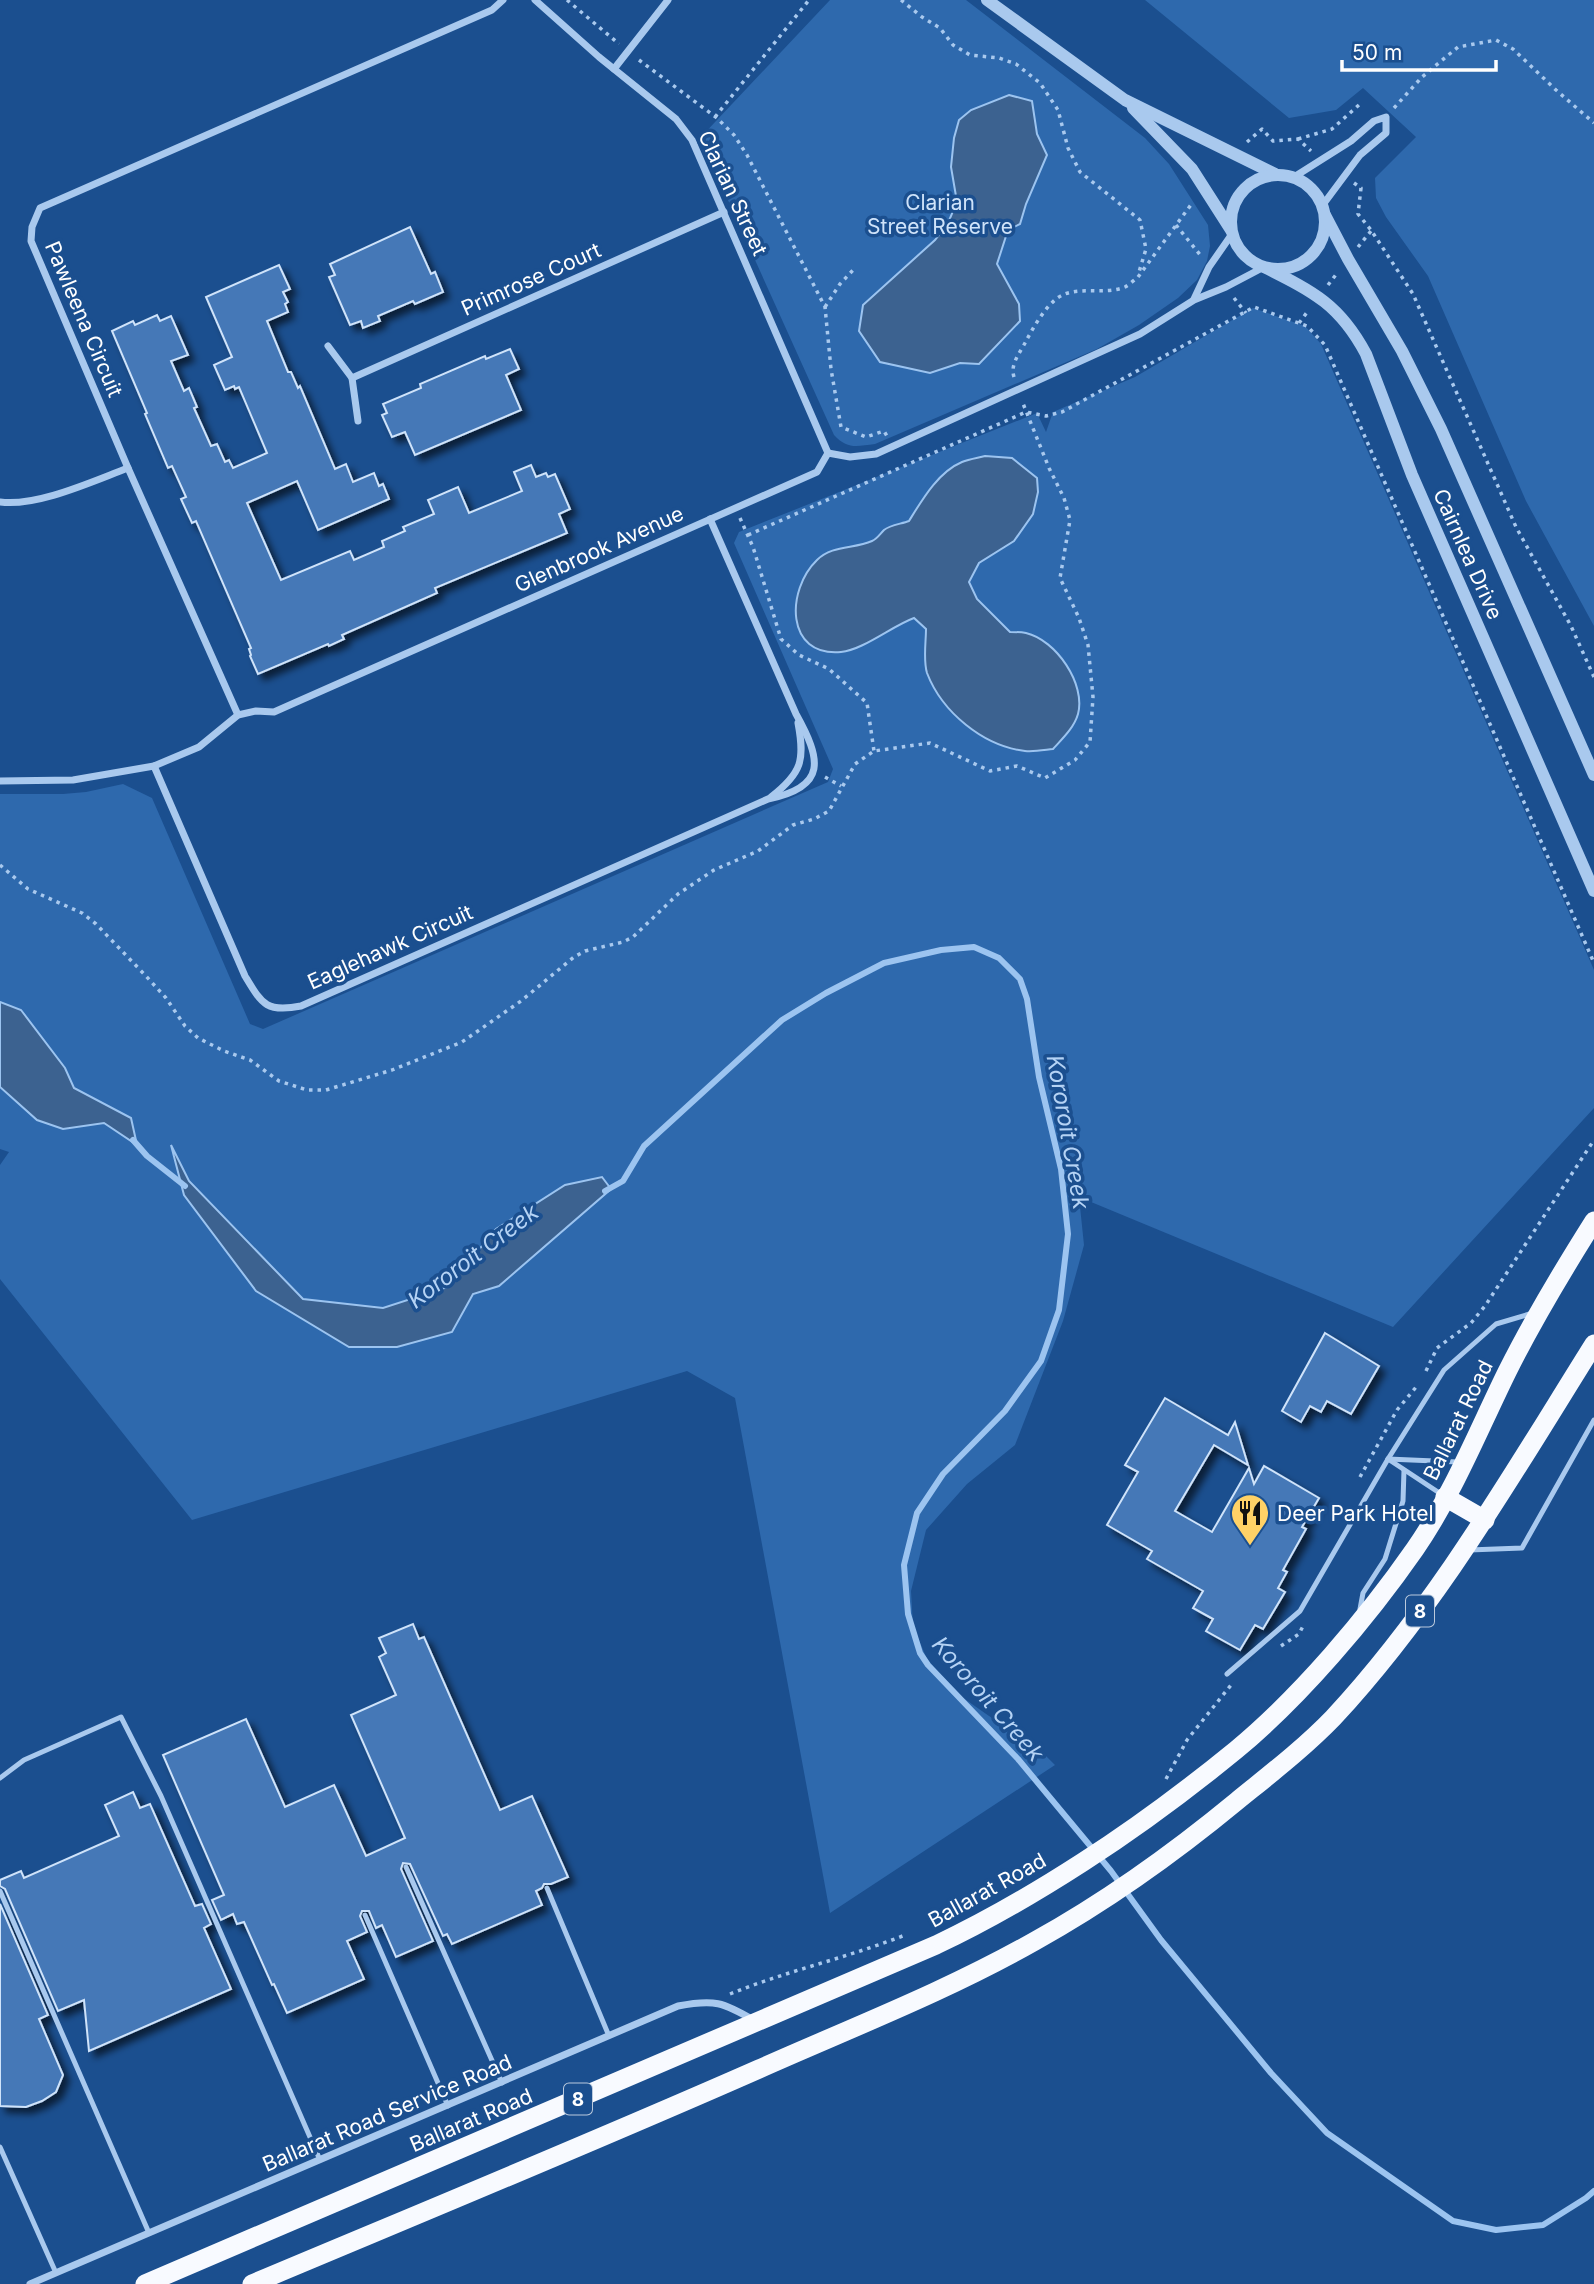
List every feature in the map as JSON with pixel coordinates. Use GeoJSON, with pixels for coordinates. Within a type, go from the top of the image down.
{"type":"FeatureCollection","features":[{"type":"Feature","properties":{"kind":"highway","name":"Ballarat Road"},"geometry":{"type":"LineString","coordinates":[[145,2284],[946,1940],[1009,1909],[1129,1832],[1237,1749],[1291,1699],[1358,1623],[1416,1548],[1465,1463],[1539,1311],[1594,1221]]}},
{"type":"Feature","properties":{"kind":"highway","name":"8"},"geometry":{"type":"LineString","coordinates":[[252,2284],[621,2130],[954,1983],[1035,1941],[1137,1877],[1264,1780],[1331,1721],[1440,1586],[1485,1520],[1594,1344]]}},
{"type":"Feature","properties":{"kind":"highway"},"geometry":{"type":"LineString","coordinates":[[1445,1497],[1485,1520]]}},
{"type":"Feature","properties":{"kind":"street","name":"Pawleena Circuit"},"geometry":{"type":"LineString","coordinates":[[238,715],[31,241],[32,227],[40,208],[492,10],[503,0]]}},
{"type":"Feature","properties":{"kind":"street","name":"Clarian Street"},"geometry":{"type":"LineString","coordinates":[[535,0],[676,119],[692,140],[828,453]]}},
{"type":"Feature","properties":{"kind":"street"},"geometry":{"type":"LineString","coordinates":[[614,69],[668,0]]}},
{"type":"Feature","properties":{"kind":"street"},"geometry":{"type":"LineString","coordinates":[[828,453],[850,457],[876,454],[1140,334],[1194,300],[1265,268],[1286,268],[1306,261],[1317,249],[1325,232],[1323,210],[1318,195],[1308,185],[1294,177],[1275,174],[1125,100],[987,0]]}},
{"type":"Feature","properties":{"kind":"street"},"geometry":{"type":"LineString","coordinates":[[1125,100],[1192,169],[1243,255],[1265,268]]}},
{"type":"Feature","properties":{"kind":"street"},"geometry":{"type":"LineString","coordinates":[[1294,177],[1351,141],[1374,121],[1386,117],[1386,133],[1360,155],[1323,210]]}},
{"type":"Feature","properties":{"kind":"street"},"geometry":{"type":"LineString","coordinates":[[1194,300],[1209,267],[1231,232],[1231,214],[1243,190],[1258,178],[1275,174]]}},
{"type":"Feature","properties":{"kind":"street","name":"Cairnlea Drive"},"geometry":{"type":"LineString","coordinates":[[1323,210],[1348,259],[1402,351],[1441,429],[1594,775]]}},
{"type":"Feature","properties":{"kind":"street","name":"Primrose Court"},"geometry":{"type":"LineString","coordinates":[[352,377],[724,212]]}},
{"type":"Feature","properties":{"kind":"street","name":"Cairnlea Drive"},"geometry":{"type":"LineString","coordinates":[[1265,268],[1319,296],[1342,317],[1366,354],[1412,475],[1594,891]]}},
{"type":"Feature","properties":{"kind":"street"},"geometry":{"type":"LineString","coordinates":[[328,346],[352,377],[358,421]]}},
{"type":"Feature","properties":{"kind":"street","name":"Glenbrook Avenue"},"geometry":{"type":"LineString","coordinates":[[238,715],[256,711],[274,712],[817,472],[828,453]]}},
{"type":"Feature","properties":{"kind":"street"},"geometry":{"type":"LineString","coordinates":[[0,502],[11,503],[59,494],[128,468]]}},
{"type":"Feature","properties":{"kind":"street","name":"Eaglehawk Circuit"},"geometry":{"type":"LineString","coordinates":[[153,766],[245,976],[268,1007],[284,1010],[301,1006],[768,799],[800,789],[814,772],[815,756],[811,740],[796,714],[710,519]]}},
{"type":"Feature","properties":{"kind":"street","name":"Eaglehawk Circuit"},"geometry":{"type":"LineString","coordinates":[[768,799],[787,784],[799,766],[802,753],[796,714]]}},
{"type":"Feature","properties":{"kind":"street"},"geometry":{"type":"LineString","coordinates":[[0,781],[73,780],[153,766],[199,747],[238,715]]}},
{"type":"Feature","properties":{"kind":"street"},"geometry":{"type":"LineString","coordinates":[[712,2001],[758,2022]]}},
{"type":"Feature","properties":{"kind":"street","name":"Ballarat Road Service Road"},"geometry":{"type":"LineString","coordinates":[[30,2284],[678,2006],[712,2001]]}},
{"type":"Feature","properties":{"kind":"lane"},"geometry":{"type":"LineString","coordinates":[[1227,1674],[1300,1611],[1388,1459],[1444,1370],[1496,1324],[1539,1311]]}},
{"type":"Feature","properties":{"kind":"lane"},"geometry":{"type":"LineString","coordinates":[[1464,1550],[1522,1548],[1594,1420]]}},
{"type":"Feature","properties":{"kind":"lane"},"geometry":{"type":"LineString","coordinates":[[1388,1459],[1465,1463]]}},
{"type":"Feature","properties":{"kind":"lane"},"geometry":{"type":"LineString","coordinates":[[1388,1459],[1445,1497]]}},
{"type":"Feature","properties":{"kind":"lane"},"geometry":{"type":"LineString","coordinates":[[1358,1623],[1363,1593],[1385,1559],[1403,1501],[1404,1470]]}},
{"type":"Feature","properties":{"kind":"lane"},"geometry":{"type":"LineString","coordinates":[[0,1778],[24,1760],[121,1717],[161,1796],[320,2160]]}},
{"type":"Feature","properties":{"kind":"lane"},"geometry":{"type":"LineString","coordinates":[[406,1867],[502,2083]]}},
{"type":"Feature","properties":{"kind":"lane"},"geometry":{"type":"LineString","coordinates":[[547,1888],[610,2036]]}},
{"type":"Feature","properties":{"kind":"lane"},"geometry":{"type":"LineString","coordinates":[[0,1891],[149,2233]]}},
{"type":"Feature","properties":{"kind":"lane"},"geometry":{"type":"LineString","coordinates":[[365,1915],[448,2106]]}},
{"type":"Feature","properties":{"kind":"lane"},"geometry":{"type":"LineString","coordinates":[[0,2147],[56,2273]]}},
{"type":"Feature","properties":{"kind":"path"},"geometry":{"type":"LineString","coordinates":[[567,0],[734,135],[747,155],[825,307],[831,369],[841,427],[866,437],[884,430],[887,437]]}},
{"type":"Feature","properties":{"kind":"path"},"geometry":{"type":"LineString","coordinates":[[715,117],[809,0]]}},
{"type":"Feature","properties":{"kind":"path"},"geometry":{"type":"LineString","coordinates":[[901,0],[922,18],[940,28],[953,45],[970,55],[999,58],[1016,65],[1040,83],[1058,110],[1068,148],[1080,172],[1140,220],[1146,248],[1138,277]]}},
{"type":"Feature","properties":{"kind":"path"},"geometry":{"type":"LineString","coordinates":[[1386,117],[1422,77],[1458,47],[1496,40],[1513,48],[1594,123]]}},
{"type":"Feature","properties":{"kind":"path"},"geometry":{"type":"LineString","coordinates":[[1232,153],[1262,129],[1273,141],[1298,139],[1332,129],[1360,104]]}},
{"type":"Feature","properties":{"kind":"path"},"geometry":{"type":"LineString","coordinates":[[1298,139],[1320,160]]}},
{"type":"Feature","properties":{"kind":"path"},"geometry":{"type":"LineString","coordinates":[[1343,177],[1361,188],[1358,214],[1413,294],[1516,527],[1571,626],[1594,677]]}},
{"type":"Feature","properties":{"kind":"path"},"geometry":{"type":"LineString","coordinates":[[841,786],[855,764],[874,751],[930,743],[990,771],[1017,766],[1045,778],[1075,760],[1090,742],[1093,697],[1088,645],[1079,618],[1060,578],[1070,520],[1064,498],[1026,412],[1012,371],[1035,326],[1058,297],[1079,291],[1096,292],[1126,286],[1138,277],[1203,187]]}},
{"type":"Feature","properties":{"kind":"path"},"geometry":{"type":"LineString","coordinates":[[1299,323],[1371,230]]}},
{"type":"Feature","properties":{"kind":"path"},"geometry":{"type":"LineString","coordinates":[[825,307],[854,269]]}},
{"type":"Feature","properties":{"kind":"path"},"geometry":{"type":"LineString","coordinates":[[748,535],[1026,412],[1046,415],[1062,412],[1254,307],[1307,326],[1325,345],[1594,963]]}},
{"type":"Feature","properties":{"kind":"path"},"geometry":{"type":"LineString","coordinates":[[735,508],[754,547],[781,639],[799,655],[829,669],[867,703],[874,751]]}},
{"type":"Feature","properties":{"kind":"path"},"geometry":{"type":"LineString","coordinates":[[712,2001],[749,1986],[912,1932]]}},
{"type":"Feature","properties":{"kind":"green space","name":"Clarian Street Reserve"},"geometry":{"type":"Polygon","coordinates":[[[830,0],[966,0],[1145,138],[1169,164],[1208,225],[1210,246],[1207,261],[1197,280],[1178,298],[1139,325],[1097,349],[875,444],[853,446],[839,440],[834,435],[700,138],[830,0]]]}},
{"type":"Feature","properties":{"kind":"green space"},"geometry":{"type":"Polygon","coordinates":[[[1145,0],[1594,0],[1594,626],[1526,501],[1428,276],[1386,217],[1376,198],[1375,178],[1416,137],[1363,88],[1336,110],[1289,118],[1145,0]]]}},
{"type":"Feature","properties":{"kind":"green space"},"geometry":{"type":"Polygon","coordinates":[[[1253,308],[1305,326],[1321,344],[1594,970],[1594,1108],[1393,1327],[1079,1197],[1084,1245],[1063,1321],[1015,1445],[967,1484],[926,1530],[911,1591],[913,1626],[927,1659],[959,1695],[1045,1755],[1055,1765],[830,1913],[735,1398],[687,1371],[192,1520],[0,1279],[0,1165],[9,1152],[0,1149],[0,794],[63,794],[123,784],[152,798],[250,1024],[263,1029],[828,782],[833,769],[734,543],[739,532],[1037,413],[1046,432],[1053,412],[1135,377],[1253,308]]]}},
{"type":"Feature","properties":{"kind":"shaded area"},"geometry":{"type":"Polygon","coordinates":[[[1009,95],[1032,101],[1037,134],[1047,155],[1020,224],[1008,230],[997,264],[1019,304],[1020,321],[979,364],[960,363],[930,373],[880,362],[859,331],[863,305],[935,240],[948,223],[957,202],[951,167],[959,120],[971,110],[1009,95]]]}},
{"type":"Feature","properties":{"kind":"shaded area"},"geometry":{"type":"Polygon","coordinates":[[[985,456],[1012,458],[1037,478],[1038,492],[1033,514],[1014,541],[979,563],[969,582],[977,599],[1010,632],[1026,633],[1048,644],[1073,677],[1079,702],[1078,714],[1071,729],[1053,749],[1028,751],[1009,748],[966,725],[943,701],[927,673],[926,629],[914,618],[859,647],[841,652],[823,651],[809,644],[796,619],[800,588],[817,560],[829,552],[872,541],[886,528],[909,521],[931,487],[945,472],[962,462],[985,456]]]}},
{"type":"Feature","properties":{"kind":"shaded area"},"geometry":{"type":"Polygon","coordinates":[[[0,1002],[21,1010],[65,1068],[74,1088],[131,1118],[137,1145],[104,1123],[63,1129],[37,1120],[0,1087],[0,1002]]]}},
{"type":"Feature","properties":{"kind":"shaded area"},"geometry":{"type":"Polygon","coordinates":[[[171,1145],[189,1181],[303,1299],[383,1308],[448,1287],[496,1229],[565,1185],[602,1177],[611,1189],[499,1286],[473,1294],[452,1332],[397,1347],[349,1347],[256,1291],[184,1195],[171,1145]]]}},
{"type":"Feature","properties":{"kind":"building"},"geometry":{"type":"Polygon","coordinates":[[[410,227],[431,274],[435,272],[443,292],[378,316],[380,321],[363,328],[361,321],[350,325],[329,277],[335,275],[330,264],[410,227]]]}},
{"type":"Feature","properties":{"kind":"building"},"geometry":{"type":"Polygon","coordinates":[[[279,265],[290,289],[283,292],[288,302],[285,304],[288,312],[267,321],[288,372],[291,372],[298,388],[300,386],[335,469],[346,464],[353,482],[374,473],[379,486],[383,484],[389,499],[318,530],[297,481],[247,503],[281,580],[350,551],[354,560],[384,547],[382,541],[405,531],[403,527],[434,514],[428,500],[458,487],[469,513],[522,491],[514,472],[531,465],[536,477],[546,473],[548,477],[555,474],[570,509],[559,514],[567,533],[435,588],[437,593],[342,635],[344,639],[258,674],[250,656],[251,648],[196,521],[192,523],[181,499],[186,497],[172,466],[168,468],[112,331],[133,321],[135,325],[157,315],[160,321],[171,316],[188,355],[171,361],[184,391],[189,388],[197,407],[194,408],[211,446],[217,444],[225,462],[229,460],[233,468],[267,453],[239,387],[225,390],[214,365],[232,357],[206,297],[279,265]]]}},
{"type":"Feature","properties":{"kind":"building"},"geometry":{"type":"Polygon","coordinates":[[[510,349],[519,369],[506,375],[521,410],[415,455],[405,432],[392,437],[382,415],[387,413],[383,404],[421,388],[420,384],[485,356],[486,359],[510,349]]]}},
{"type":"Feature","properties":{"kind":"building"},"geometry":{"type":"Polygon","coordinates":[[[1325,1333],[1379,1366],[1351,1414],[1327,1401],[1321,1412],[1310,1406],[1301,1422],[1282,1411],[1325,1333]]]}},
{"type":"Feature","properties":{"kind":"building"},"geometry":{"type":"Polygon","coordinates":[[[1165,1398],[1228,1435],[1235,1422],[1248,1465],[1214,1445],[1175,1511],[1212,1532],[1249,1468],[1254,1484],[1264,1466],[1319,1498],[1302,1527],[1306,1529],[1283,1570],[1287,1572],[1278,1588],[1285,1592],[1263,1629],[1255,1625],[1240,1650],[1206,1631],[1213,1619],[1193,1608],[1203,1591],[1147,1559],[1152,1551],[1107,1525],[1138,1472],[1125,1465],[1165,1398]]]}},
{"type":"Feature","properties":{"kind":"building"},"geometry":{"type":"Polygon","coordinates":[[[413,1624],[419,1639],[424,1637],[500,1810],[532,1796],[568,1877],[544,1884],[536,1891],[542,1905],[452,1944],[447,1934],[443,1936],[410,1864],[403,1863],[401,1869],[433,1941],[396,1957],[382,1925],[376,1928],[369,1911],[362,1911],[360,1916],[367,1932],[347,1941],[364,1979],[287,2013],[244,1922],[237,1924],[233,1914],[221,1920],[212,1900],[224,1895],[163,1755],[246,1719],[285,1807],[334,1785],[366,1856],[405,1838],[351,1715],[396,1695],[379,1657],[386,1653],[379,1638],[413,1624]]]}},
{"type":"Feature","properties":{"kind":"building"},"geometry":{"type":"Polygon","coordinates":[[[133,1792],[140,1808],[150,1804],[195,1906],[202,1904],[211,1924],[204,1928],[231,1989],[89,2051],[84,2000],[58,2011],[5,1889],[0,1886],[0,1880],[21,1871],[24,1878],[119,1836],[105,1805],[133,1792]]]}},
{"type":"Feature","properties":{"kind":"building"},"geometry":{"type":"Polygon","coordinates":[[[0,1904],[48,2015],[39,2019],[63,2075],[56,2092],[26,2107],[0,2106],[0,1904]]]}},
{"type":"Feature","properties":{"kind":"waterway","name":"Kororoit Creek"},"geometry":{"type":"LineString","coordinates":[[605,1191],[623,1181],[644,1146],[782,1020],[826,993],[884,963],[941,950],[974,947],[999,958],[1020,979],[1027,999],[1039,1077],[1061,1169],[1068,1234],[1059,1310],[1041,1361],[1005,1411],[943,1474],[917,1513],[904,1565],[908,1614],[920,1653],[928,1665],[1018,1759],[1111,1871],[1161,1940],[1271,2073],[1327,2133],[1453,2221],[1496,2230],[1543,2225],[1594,2191]]}},
{"type":"Feature","properties":{"kind":"waterway","name":"Kororoit Creek"},"geometry":{"type":"LineString","coordinates":[[133,1140],[147,1156],[185,1186]]}},
{"type":"Feature","properties":{"kind":"place","name":"Deer Park Hotel"},"geometry":{"type":"Point","coordinates":[1250,1547]}}]}
